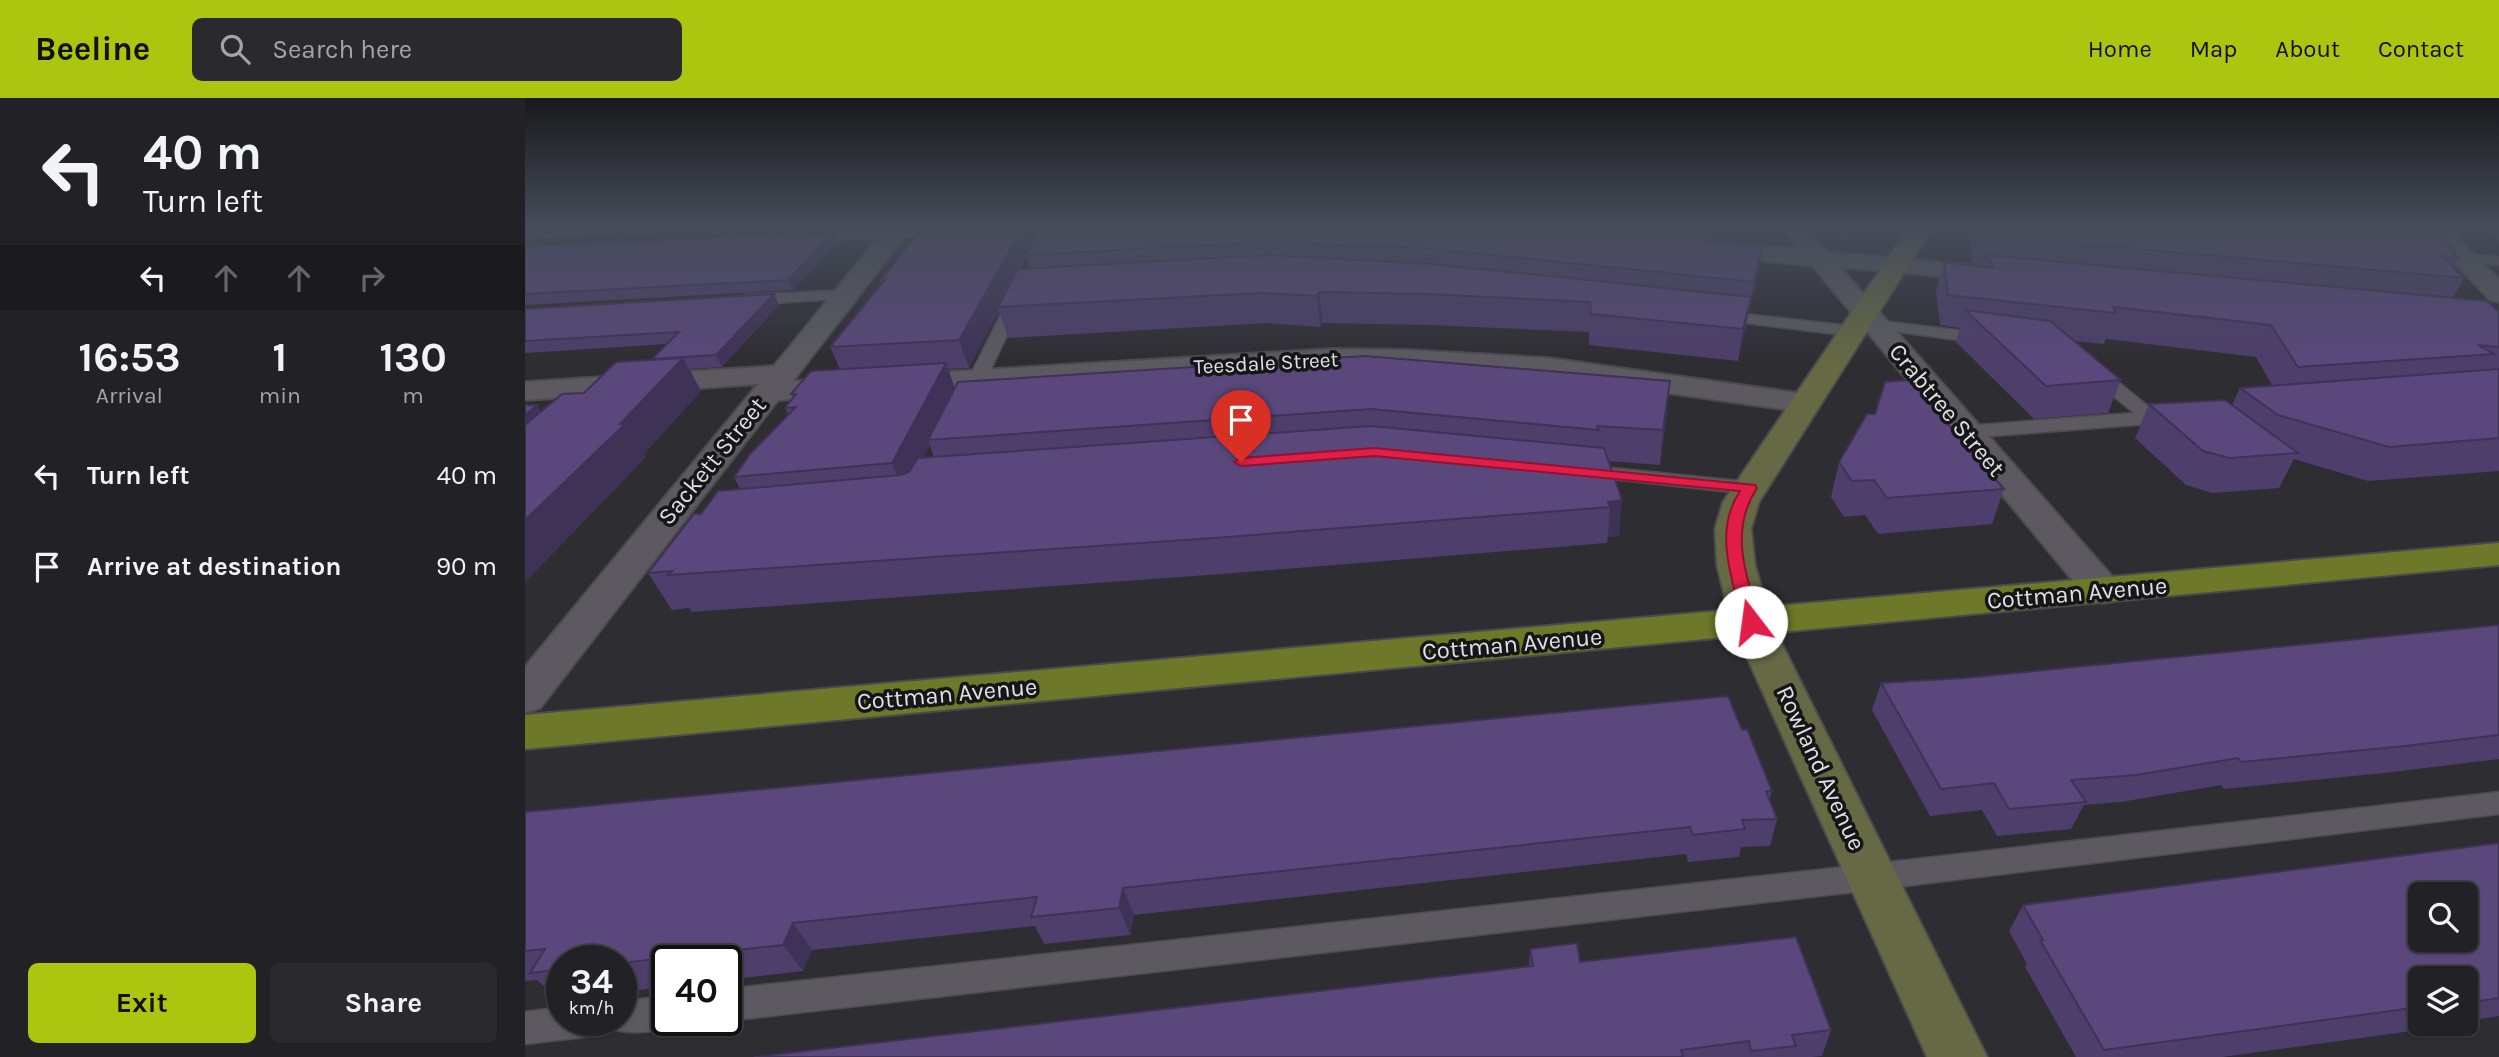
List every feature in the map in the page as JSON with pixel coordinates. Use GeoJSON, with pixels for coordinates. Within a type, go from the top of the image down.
{"type":"FeatureCollection","features":[{"type":"Feature","properties":{"kind":"main road","name":"Cottman Avenue"},"geometry":{"type":"LineString","coordinates":[[525,732],[2499,554]]}},
{"type":"Feature","properties":{"kind":"street","name":"Sackett Street"},"geometry":{"type":"LineString","coordinates":[[525,697],[674,524],[775,383],[864,272]]}},
{"type":"Feature","properties":{"kind":"street","name":"Crabtree Street"},"geometry":{"type":"LineString","coordinates":[[1832,272],[1856,299],[1864,323],[1965,432],[2103,591]]}},
{"type":"Feature","properties":{"kind":"street","name":"Rowland Avenue"},"geometry":{"type":"LineString","coordinates":[[1894,272],[1864,323],[1804,402],[1741,502],[1733,529],[1736,565],[1751,622],[1957,1057]]}},
{"type":"Feature","properties":{"kind":"street"},"geometry":{"type":"LineString","coordinates":[[1977,272],[2021,276]]}},
{"type":"Feature","properties":{"kind":"street"},"geometry":{"type":"LineString","coordinates":[[2478,272],[2499,294]]}},
{"type":"Feature","properties":{"kind":"street","name":"Teesdale Street"},"geometry":{"type":"LineString","coordinates":[[525,391],[616,385],[978,379],[1333,358],[1408,359],[1548,367],[1804,402]]}},
{"type":"Feature","properties":{"kind":"lane"},"geometry":{"type":"LineString","coordinates":[[960,415],[1026,288]]}},
{"type":"Feature","properties":{"kind":"lane"},"geometry":{"type":"LineString","coordinates":[[727,301],[846,295]]}},
{"type":"Feature","properties":{"kind":"lane"},"geometry":{"type":"LineString","coordinates":[[1700,314],[1864,323],[2011,341]]}},
{"type":"Feature","properties":{"kind":"lane"},"geometry":{"type":"LineString","coordinates":[[2077,356],[2151,418]]}},
{"type":"Feature","properties":{"kind":"lane"},"geometry":{"type":"LineString","coordinates":[[593,406],[616,385]]}},
{"type":"Feature","properties":{"kind":"lane"},"geometry":{"type":"LineString","coordinates":[[1965,432],[2192,415]]}},
{"type":"Feature","properties":{"kind":"lane"},"geometry":{"type":"LineString","coordinates":[[1561,469],[1750,488]]}},
{"type":"Feature","properties":{"kind":"lane"},"geometry":{"type":"LineString","coordinates":[[742,1003],[1873,877],[2499,803]]}},
{"type":"Feature","properties":{"kind":"lane"},"geometry":{"type":"LineString","coordinates":[[525,1028],[546,1026]]}},
{"type":"Feature","properties":{"kind":"building"},"geometry":{"type":"Polygon","coordinates":[[[525,272],[796,272],[788,280],[525,294],[525,272]]]}},
{"type":"Feature","properties":{"kind":"building"},"geometry":{"type":"Polygon","coordinates":[[[887,272],[998,272],[959,340],[830,347],[885,280],[880,281],[887,272]]]}},
{"type":"Feature","properties":{"kind":"building"},"geometry":{"type":"Polygon","coordinates":[[[1017,272],[1507,272],[1751,297],[1743,329],[1591,314],[1590,302],[1428,294],[1319,292],[1317,296],[1262,293],[998,307],[1017,272]]]}},
{"type":"Feature","properties":{"kind":"building"},"geometry":{"type":"Polygon","coordinates":[[[1654,272],[1756,272],[1754,282],[1654,272]]]}},
{"type":"Feature","properties":{"kind":"building"},"geometry":{"type":"Polygon","coordinates":[[[1945,272],[2169,272],[2487,301],[2499,312],[2499,347],[2478,345],[2494,354],[2298,367],[2271,325],[2113,307],[2116,313],[1948,295],[1945,272]]]}},
{"type":"Feature","properties":{"kind":"building"},"geometry":{"type":"Polygon","coordinates":[[[2394,272],[2458,272],[2464,278],[2394,272]]]}},
{"type":"Feature","properties":{"kind":"building"},"geometry":{"type":"Polygon","coordinates":[[[774,294],[716,355],[652,359],[679,332],[525,341],[525,309],[774,294]]]}},
{"type":"Feature","properties":{"kind":"building"},"geometry":{"type":"Polygon","coordinates":[[[1965,310],[2050,321],[2121,380],[2046,386],[1965,310]]]}},
{"type":"Feature","properties":{"kind":"building"},"geometry":{"type":"Polygon","coordinates":[[[1365,356],[1670,381],[1663,430],[1597,426],[1599,430],[1371,409],[928,440],[958,382],[1365,356]]]}},
{"type":"Feature","properties":{"kind":"building"},"geometry":{"type":"Polygon","coordinates":[[[683,358],[620,424],[626,423],[525,520],[525,425],[562,394],[584,393],[616,362],[683,358]]]}},
{"type":"Feature","properties":{"kind":"building"},"geometry":{"type":"Polygon","coordinates":[[[946,363],[892,463],[734,477],[751,453],[796,407],[785,408],[796,394],[791,394],[811,371],[946,363]]]}},
{"type":"Feature","properties":{"kind":"building"},"geometry":{"type":"Polygon","coordinates":[[[2499,369],[2499,438],[2389,447],[2278,415],[2240,388],[2499,369]]]}},
{"type":"Feature","properties":{"kind":"building"},"geometry":{"type":"Polygon","coordinates":[[[1910,380],[2004,489],[1887,498],[1874,480],[1852,481],[1839,462],[1867,414],[1875,414],[1885,382],[1910,380]]]}},
{"type":"Feature","properties":{"kind":"building"},"geometry":{"type":"Polygon","coordinates":[[[2225,400],[2298,453],[2229,458],[2203,451],[2149,404],[2225,400]]]}},
{"type":"Feature","properties":{"kind":"building"},"geometry":{"type":"Polygon","coordinates":[[[525,405],[537,405],[525,415],[525,405]]]}},
{"type":"Feature","properties":{"kind":"building"},"geometry":{"type":"Polygon","coordinates":[[[1371,426],[1604,448],[1622,500],[1608,502],[1610,507],[1214,538],[668,575],[672,571],[648,573],[694,514],[701,514],[718,491],[900,475],[909,472],[918,458],[1371,426]]]}},
{"type":"Feature","properties":{"kind":"building"},"geometry":{"type":"Polygon","coordinates":[[[2499,625],[2499,735],[2241,762],[2238,758],[2136,775],[2071,780],[2086,802],[2009,809],[1994,783],[1941,789],[1881,683],[1965,678],[2499,625]]]}},
{"type":"Feature","properties":{"kind":"building"},"geometry":{"type":"Polygon","coordinates":[[[1728,696],[1742,730],[1747,729],[1772,791],[1766,791],[1777,819],[1742,820],[1745,829],[1693,835],[1690,827],[1123,888],[1119,908],[1031,917],[1037,897],[793,923],[783,945],[742,950],[742,945],[651,945],[651,960],[637,961],[637,945],[546,945],[546,971],[530,973],[545,949],[525,951],[525,812],[1728,696]]]}},
{"type":"Feature","properties":{"kind":"building"},"geometry":{"type":"Polygon","coordinates":[[[2499,843],[2499,998],[2478,1001],[2478,966],[2408,966],[2408,1009],[2104,1050],[2040,940],[2043,940],[2023,905],[2499,843]]]}},
{"type":"Feature","properties":{"kind":"building"},"geometry":{"type":"Polygon","coordinates":[[[1796,937],[1831,1030],[1792,1035],[1796,1046],[1751,1051],[1749,1041],[1681,1050],[1683,1057],[754,1057],[1533,966],[1530,949],[1577,943],[1580,962],[1796,937]]]}},
{"type":"Feature","properties":{"kind":"route"},"geometry":{"type":"LineString","coordinates":[[1241,462],[1374,452],[1750,488],[1741,502],[1733,529],[1736,565],[1751,622]]}}]}
